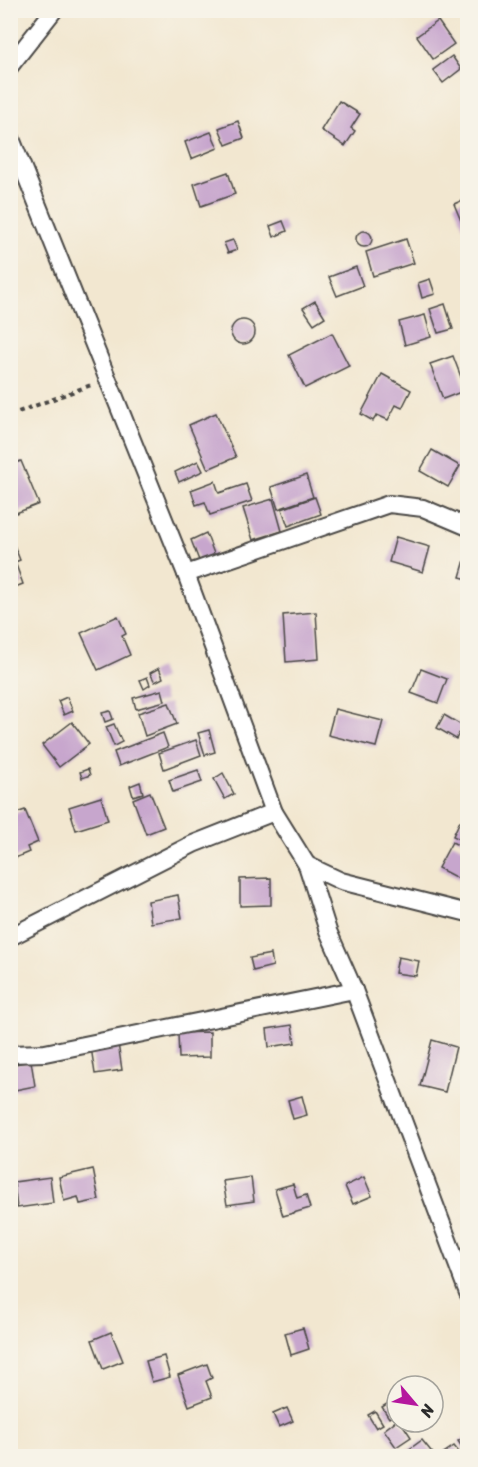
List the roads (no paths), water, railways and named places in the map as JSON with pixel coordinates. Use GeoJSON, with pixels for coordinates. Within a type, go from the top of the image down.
{"type":"FeatureCollection","features":[{"type":"Feature","properties":{"kind":"street"},"geometry":{"type":"LineString","coordinates":[[10,66],[54,10]]}},
{"type":"Feature","properties":{"kind":"street"},"geometry":{"type":"LineString","coordinates":[[10,136],[186,574],[274,812],[307,865],[328,931],[354,990],[468,1293]]}},
{"type":"Feature","properties":{"kind":"street"},"geometry":{"type":"LineString","coordinates":[[186,574],[389,504],[423,508],[468,527]]}},
{"type":"Feature","properties":{"kind":"street"},"geometry":{"type":"LineString","coordinates":[[10,937],[193,844],[274,812]]}},
{"type":"Feature","properties":{"kind":"street"},"geometry":{"type":"LineString","coordinates":[[307,865],[341,881],[468,913]]}},
{"type":"Feature","properties":{"kind":"street"},"geometry":{"type":"LineString","coordinates":[[10,1054],[45,1053],[354,990]]}}]}
